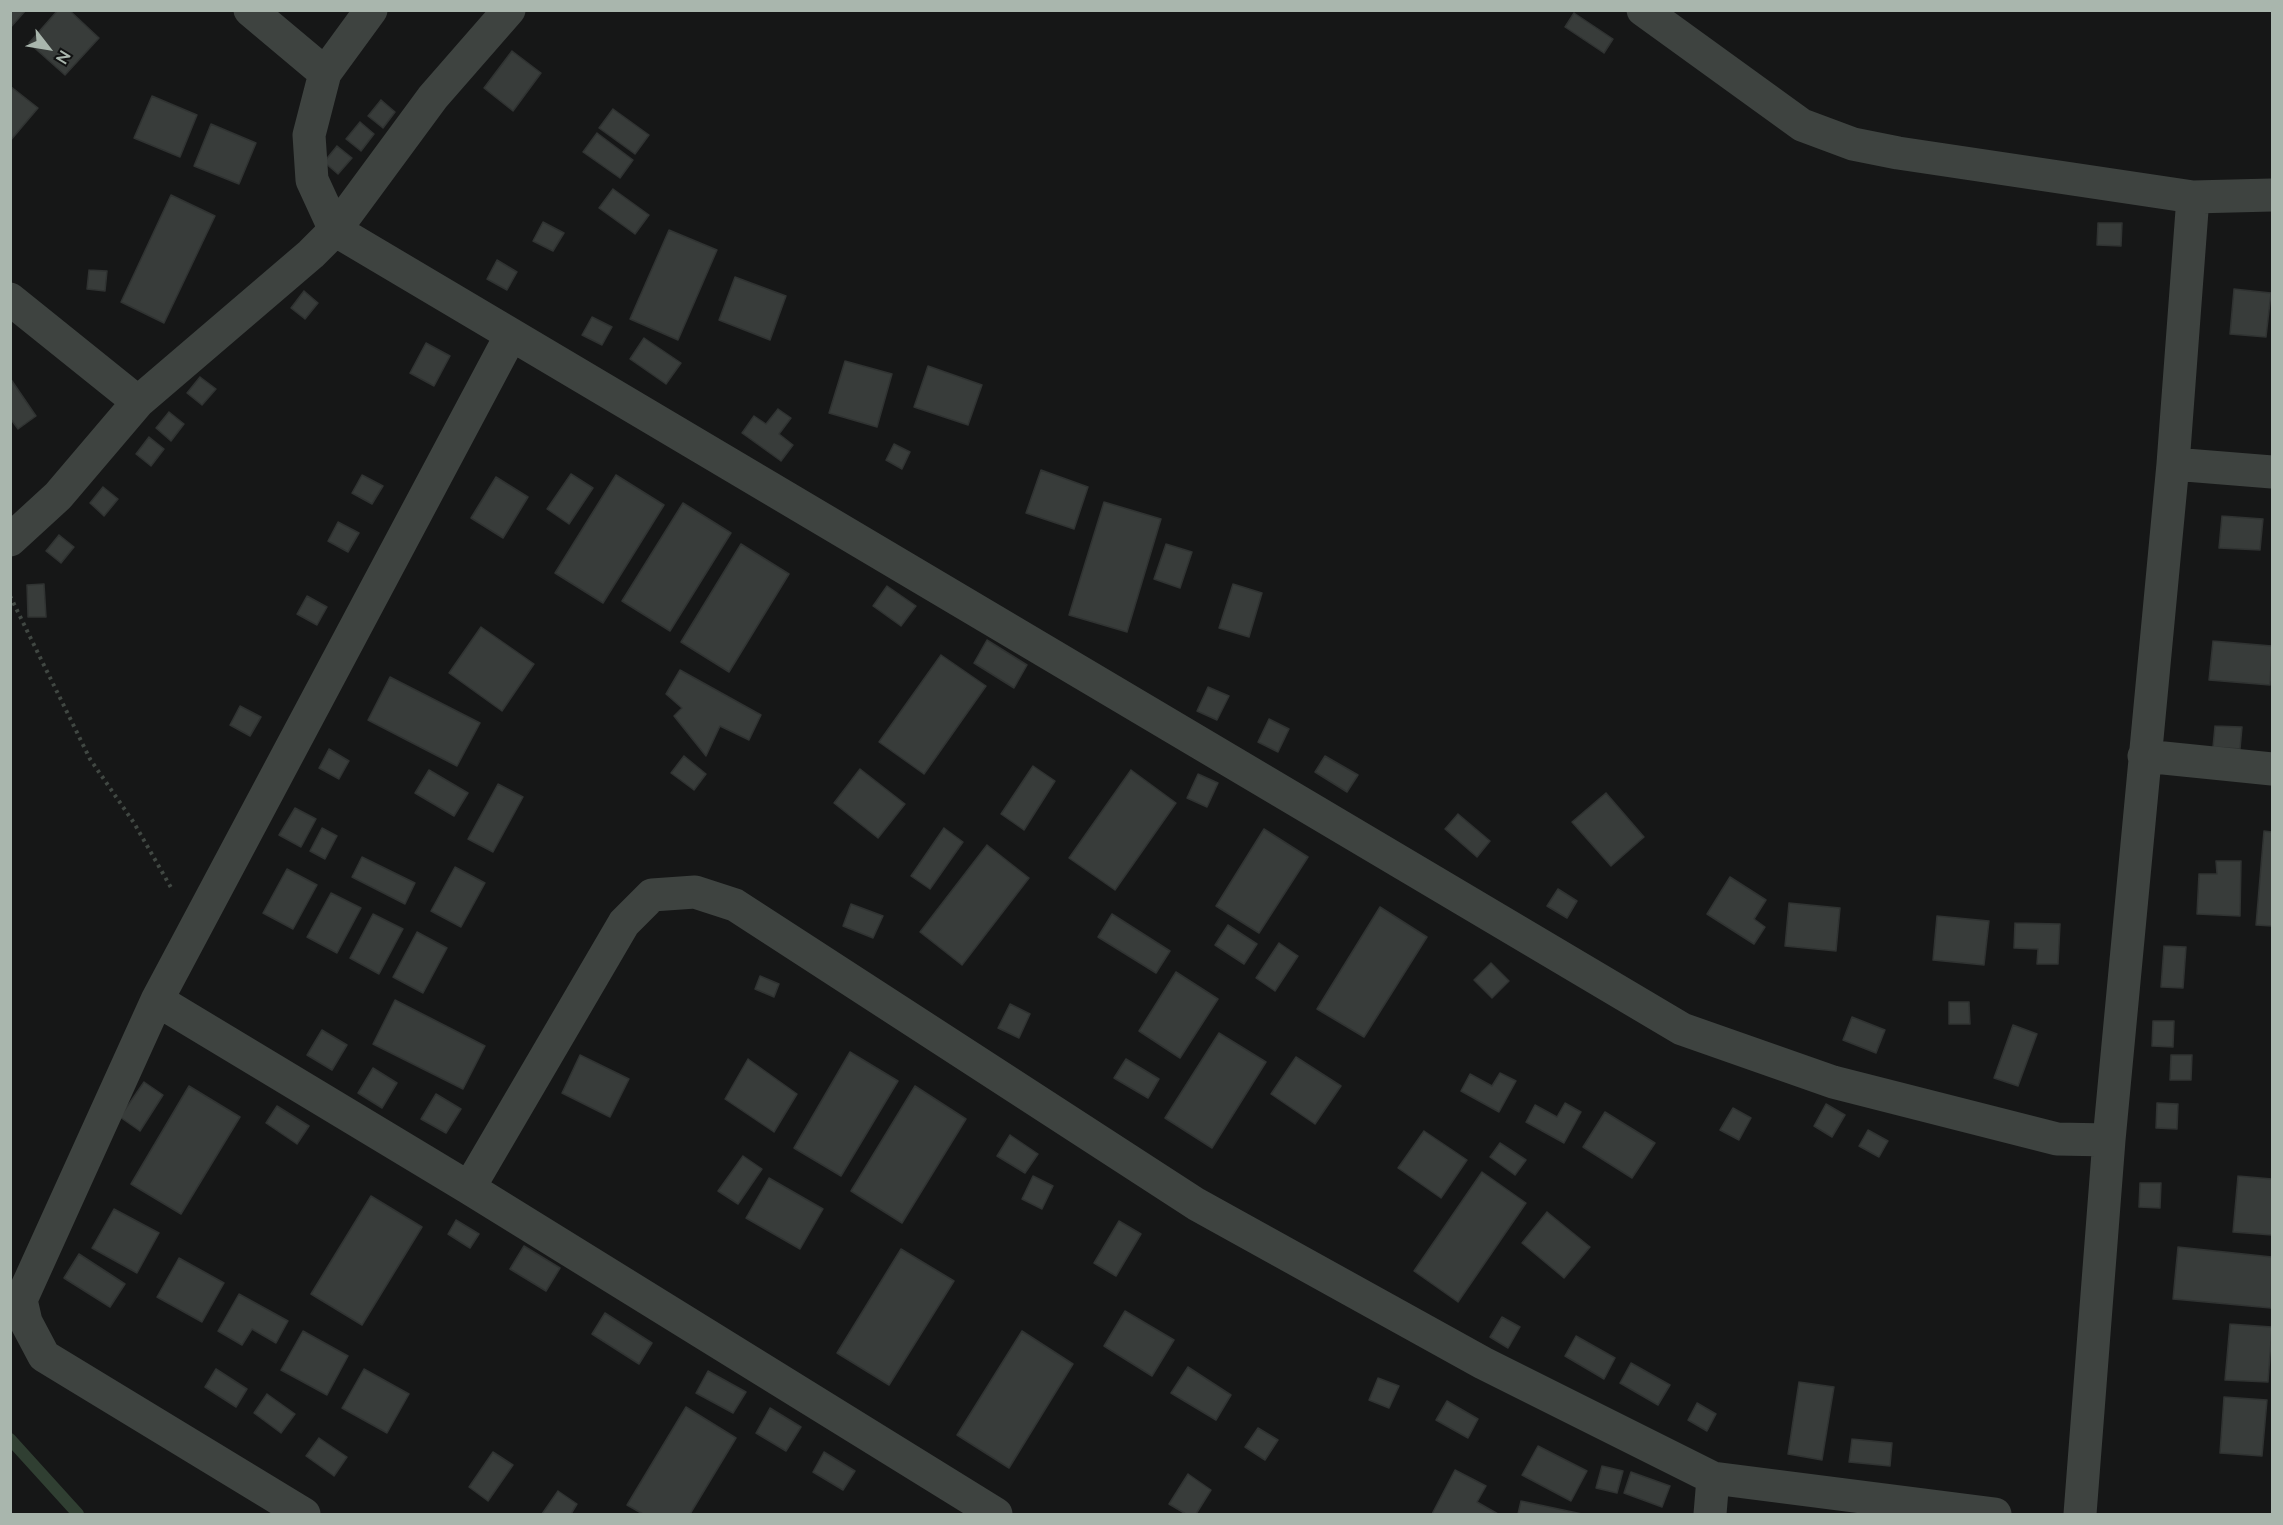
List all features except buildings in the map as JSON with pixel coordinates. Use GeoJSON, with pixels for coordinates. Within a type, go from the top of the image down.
{"type":"FeatureCollection","features":[{"type":"Feature","properties":{"kind":"street"},"geometry":{"type":"LineString","coordinates":[[250,10],[325,73]]}},
{"type":"Feature","properties":{"kind":"street"},"geometry":{"type":"LineString","coordinates":[[371,10],[325,73],[309,135],[312,180],[335,230],[1682,1029],[1856,1087],[2056,1139],[2109,1140]]}},
{"type":"Feature","properties":{"kind":"street"},"geometry":{"type":"LineString","coordinates":[[10,540],[58,496],[138,402],[311,254],[335,230],[433,97],[509,10]]}},
{"type":"Feature","properties":{"kind":"street"},"geometry":{"type":"LineString","coordinates":[[1643,10],[1802,125],[1853,144],[1898,153],[2193,197],[2272,195]]}},
{"type":"Feature","properties":{"kind":"street"},"geometry":{"type":"LineString","coordinates":[[2080,1515],[2109,1140],[2173,464],[2193,197]]}},
{"type":"Feature","properties":{"kind":"street"},"geometry":{"type":"LineString","coordinates":[[10,299],[138,402]]}},
{"type":"Feature","properties":{"kind":"street"},"geometry":{"type":"LineString","coordinates":[[304,1515],[44,1356],[26,1322],[21,1300],[157,1000],[511,334]]}},
{"type":"Feature","properties":{"kind":"street"},"geometry":{"type":"LineString","coordinates":[[2173,464],[2272,472]]}},
{"type":"Feature","properties":{"kind":"street"},"geometry":{"type":"LineString","coordinates":[[2144,756],[2272,769]]}},
{"type":"Feature","properties":{"kind":"street"},"geometry":{"type":"LineString","coordinates":[[469,1188],[624,923],[652,895],[694,892],[735,905],[1196,1204],[1483,1363],[1713,1478],[1995,1515]]}},
{"type":"Feature","properties":{"kind":"street"},"geometry":{"type":"LineString","coordinates":[[157,1000],[469,1188],[996,1515]]}},
{"type":"Feature","properties":{"kind":"street"},"geometry":{"type":"LineString","coordinates":[[1710,1515],[1713,1478]]}},
{"type":"Feature","properties":{"kind":"path"},"geometry":{"type":"LineString","coordinates":[[10,596],[90,759],[134,823],[195,927]]}},
{"type":"Feature","properties":{"kind":"waterway"},"geometry":{"type":"LineString","coordinates":[[10,1439],[78,1514]]}}]}
